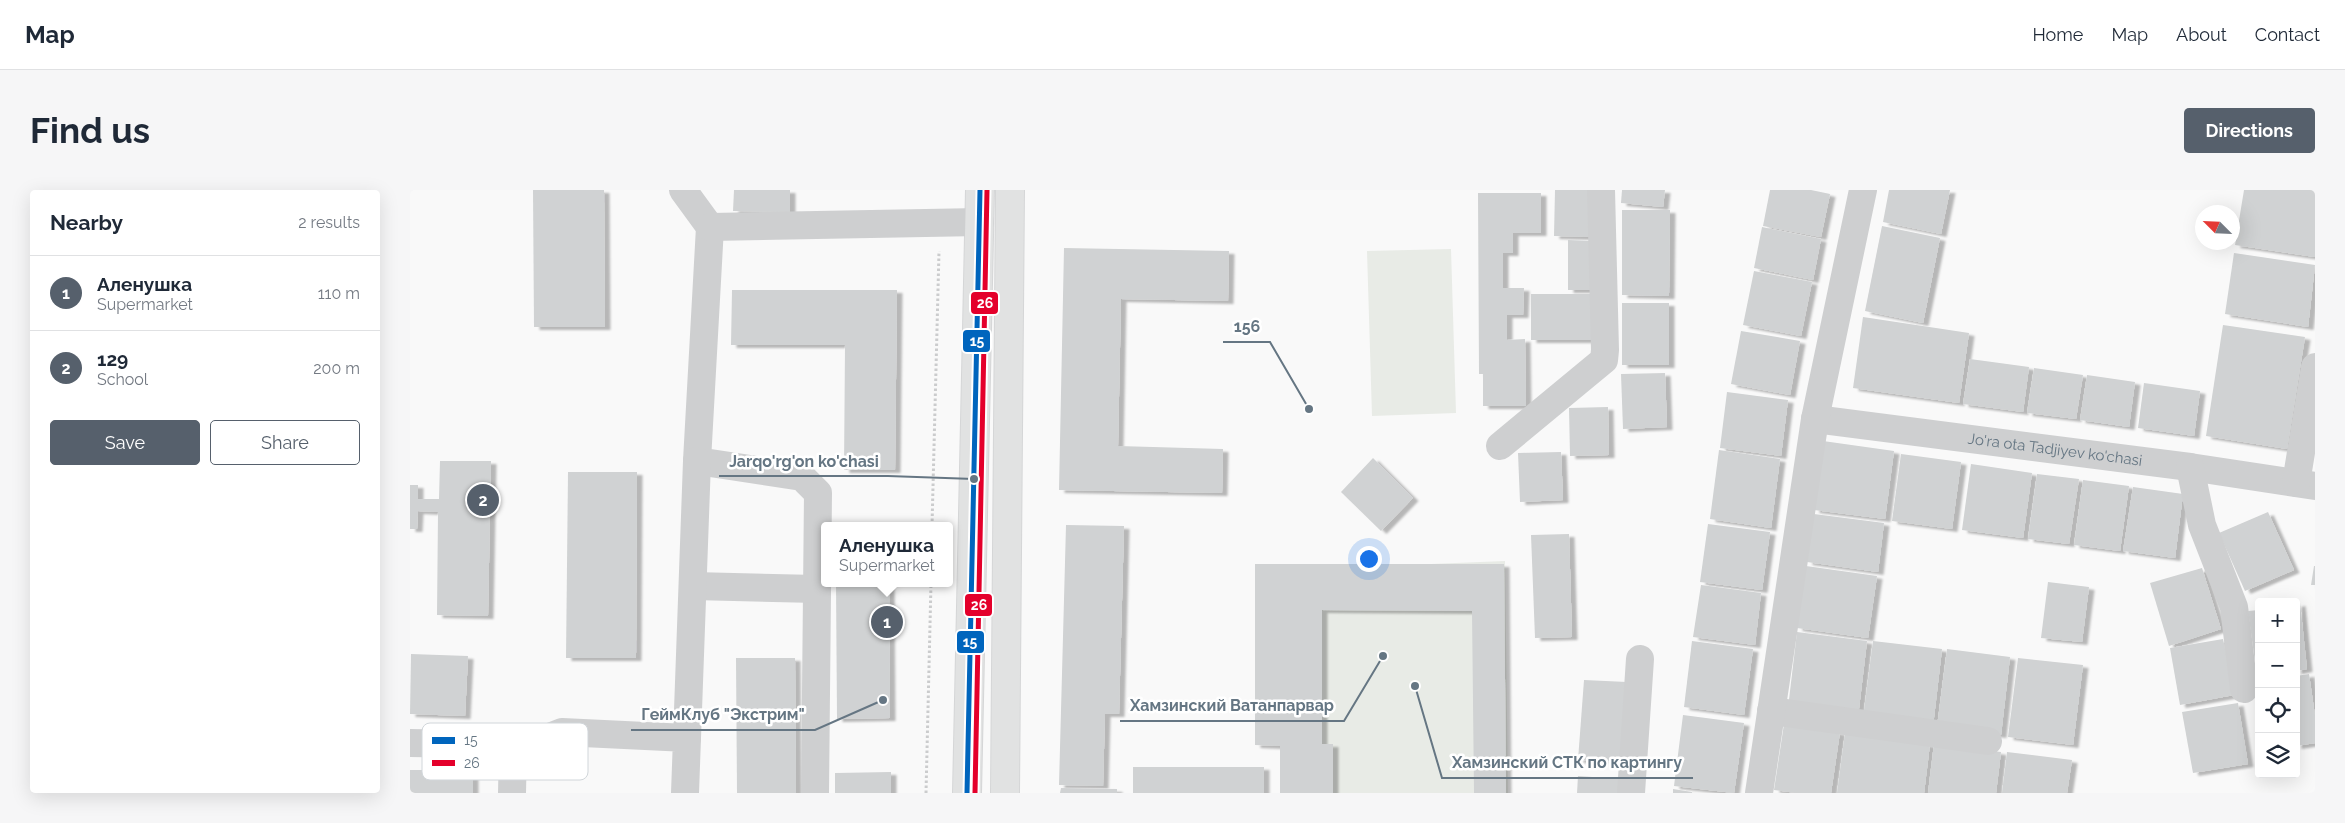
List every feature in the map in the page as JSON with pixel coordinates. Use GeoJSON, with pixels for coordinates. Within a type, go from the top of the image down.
{"type":"FeatureCollection","features":[{"type":"Feature","properties":{"kind":"main road"},"geometry":{"type":"LineString","coordinates":[[968,793],[980,190]]}},
{"type":"Feature","properties":{"kind":"main road"},"geometry":{"type":"LineString","coordinates":[[1005,793],[1010,190]]}},
{"type":"Feature","properties":{"kind":"street"},"geometry":{"type":"LineString","coordinates":[[683,190],[710,227],[697,461],[685,793]]}},
{"type":"Feature","properties":{"kind":"street"},"geometry":{"type":"LineString","coordinates":[[1500,446],[1604,360],[1601,190]]}},
{"type":"Feature","properties":{"kind":"street"},"geometry":{"type":"LineString","coordinates":[[1759,793],[1815,419],[1863,190]]}},
{"type":"Feature","properties":{"kind":"street"},"geometry":{"type":"LineString","coordinates":[[710,227],[980,222]]}},
{"type":"Feature","properties":{"kind":"street","name":"Jo'ra ota Tadjiyev ko'chasi"},"geometry":{"type":"LineString","coordinates":[[1815,419],[2190,467],[2306,484],[2315,367]]}},
{"type":"Feature","properties":{"kind":"street"},"geometry":{"type":"LineString","coordinates":[[697,461],[802,477],[811,483],[818,492],[815,793]]}},
{"type":"Feature","properties":{"kind":"street"},"geometry":{"type":"LineString","coordinates":[[2190,467],[2202,525],[2234,607],[2244,689]]}},
{"type":"Feature","properties":{"kind":"street"},"geometry":{"type":"LineString","coordinates":[[693,586],[817,589]]}},
{"type":"Feature","properties":{"kind":"street"},"geometry":{"type":"LineString","coordinates":[[1631,793],[1640,659]]}},
{"type":"Feature","properties":{"kind":"street"},"geometry":{"type":"LineString","coordinates":[[1771,711],[1988,741]]}},
{"type":"Feature","properties":{"kind":"street"},"geometry":{"type":"LineString","coordinates":[[588,733],[687,738]]}},
{"type":"Feature","properties":{"kind":"street"},"geometry":{"type":"LineString","coordinates":[[512,780],[512,793]]}},
{"type":"Feature","properties":{"kind":"path"},"geometry":{"type":"LineString","coordinates":[[932,522],[939,224]]}},
{"type":"Feature","properties":{"kind":"path"},"geometry":{"type":"LineString","coordinates":[[926,793],[931,587]]}},
{"type":"Feature","properties":{"kind":"shaded area"},"geometry":{"type":"Polygon","coordinates":[[[1451,249],[1456,413],[1372,416],[1367,251],[1451,249]]]}},
{"type":"Feature","properties":{"kind":"shaded area"},"geometry":{"type":"Polygon","coordinates":[[[1505,561],[1508,793],[1280,793],[1280,744],[1260,571],[1505,561]]]}},
{"type":"Feature","properties":{"kind":"building"},"geometry":{"type":"Polygon","coordinates":[[[533,190],[604,190],[605,327],[534,327],[533,190]]]}},
{"type":"Feature","properties":{"kind":"building"},"geometry":{"type":"Polygon","coordinates":[[[734,190],[790,190],[790,212],[733,211],[734,190]]]}},
{"type":"Feature","properties":{"kind":"building"},"geometry":{"type":"Polygon","coordinates":[[[1555,190],[1594,190],[1593,237],[1554,236],[1555,190]]]}},
{"type":"Feature","properties":{"kind":"building"},"geometry":{"type":"Polygon","coordinates":[[[1622,190],[1665,190],[1663,207],[1621,203],[1622,190]]]}},
{"type":"Feature","properties":{"kind":"building"},"geometry":{"type":"Polygon","coordinates":[[[1770,190],[1811,190],[1830,194],[1821,237],[1763,226],[1770,190]]]}},
{"type":"Feature","properties":{"kind":"building"},"geometry":{"type":"Polygon","coordinates":[[[1889,190],[1950,190],[1941,234],[1883,222],[1889,190]]]}},
{"type":"Feature","properties":{"kind":"building"},"geometry":{"type":"Polygon","coordinates":[[[2244,190],[2315,190],[2315,257],[2240,246],[2240,214],[2244,190]]]}},
{"type":"Feature","properties":{"kind":"building"},"geometry":{"type":"Polygon","coordinates":[[[1478,193],[1541,193],[1541,233],[1513,233],[1513,253],[1503,253],[1503,288],[1524,288],[1523,315],[1507,315],[1507,340],[1525,339],[1526,406],[1483,406],[1483,374],[1479,374],[1478,193]]]}},
{"type":"Feature","properties":{"kind":"building"},"geometry":{"type":"Polygon","coordinates":[[[1622,210],[1670,210],[1669,296],[1622,295],[1622,210]]]}},
{"type":"Feature","properties":{"kind":"building"},"geometry":{"type":"Polygon","coordinates":[[[1882,226],[1940,238],[1923,323],[1865,311],[1882,226]]]}},
{"type":"Feature","properties":{"kind":"building"},"geometry":{"type":"Polygon","coordinates":[[[1762,227],[1821,239],[1813,280],[1754,268],[1762,227]]]}},
{"type":"Feature","properties":{"kind":"building"},"geometry":{"type":"Polygon","coordinates":[[[1568,240],[1592,241],[1591,290],[1568,290],[1568,240]]]}},
{"type":"Feature","properties":{"kind":"building"},"geometry":{"type":"Polygon","coordinates":[[[1064,248],[1229,251],[1228,301],[1121,299],[1118,446],[1223,449],[1222,493],[1059,490],[1064,248]]]}},
{"type":"Feature","properties":{"kind":"building"},"geometry":{"type":"Polygon","coordinates":[[[2234,253],[2315,265],[2308,327],[2225,314],[2234,253]]]}},
{"type":"Feature","properties":{"kind":"building"},"geometry":{"type":"Polygon","coordinates":[[[1754,271],[1812,282],[1801,336],[1743,325],[1754,271]]]}},
{"type":"Feature","properties":{"kind":"building"},"geometry":{"type":"Polygon","coordinates":[[[732,290],[897,290],[895,470],[844,470],[845,345],[731,345],[732,290]]]}},
{"type":"Feature","properties":{"kind":"building"},"geometry":{"type":"Polygon","coordinates":[[[1531,294],[1591,294],[1591,340],[1531,340],[1531,294]]]}},
{"type":"Feature","properties":{"kind":"building"},"geometry":{"type":"Polygon","coordinates":[[[1622,303],[1669,303],[1669,365],[1622,365],[1622,303]]]}},
{"type":"Feature","properties":{"kind":"building"},"geometry":{"type":"Polygon","coordinates":[[[1863,317],[1969,333],[1959,403],[1853,388],[1863,317]]]}},
{"type":"Feature","properties":{"kind":"building"},"geometry":{"type":"Polygon","coordinates":[[[2223,325],[2305,337],[2287,449],[2206,436],[2223,325]]]}},
{"type":"Feature","properties":{"kind":"building"},"geometry":{"type":"Polygon","coordinates":[[[1741,331],[1800,341],[1790,395],[1731,384],[1741,331]]]}},
{"type":"Feature","properties":{"kind":"building"},"geometry":{"type":"Polygon","coordinates":[[[1970,359],[2029,367],[2023,412],[1963,404],[1970,359]]]}},
{"type":"Feature","properties":{"kind":"building"},"geometry":{"type":"Polygon","coordinates":[[[2034,368],[2083,375],[2076,419],[2027,413],[2034,368]]]}},
{"type":"Feature","properties":{"kind":"building"},"geometry":{"type":"Polygon","coordinates":[[[1665,373],[1667,427],[1623,429],[1621,374],[1665,373]]]}},
{"type":"Feature","properties":{"kind":"building"},"geometry":{"type":"Polygon","coordinates":[[[2087,375],[2135,382],[2129,427],[2080,420],[2087,375]]]}},
{"type":"Feature","properties":{"kind":"building"},"geometry":{"type":"Polygon","coordinates":[[[2144,383],[2200,391],[2194,436],[2138,428],[2144,383]]]}},
{"type":"Feature","properties":{"kind":"building"},"geometry":{"type":"Polygon","coordinates":[[[1727,392],[1788,400],[1781,456],[1720,448],[1727,392]]]}},
{"type":"Feature","properties":{"kind":"building"},"geometry":{"type":"Polygon","coordinates":[[[1608,407],[1609,455],[1570,456],[1569,408],[1608,407]]]}},
{"type":"Feature","properties":{"kind":"building"},"geometry":{"type":"Polygon","coordinates":[[[1823,441],[1894,451],[1885,519],[1814,510],[1823,441]]]}},
{"type":"Feature","properties":{"kind":"building"},"geometry":{"type":"Polygon","coordinates":[[[1719,450],[1780,459],[1771,528],[1710,519],[1719,450]]]}},
{"type":"Feature","properties":{"kind":"building"},"geometry":{"type":"Polygon","coordinates":[[[1561,452],[1563,500],[1520,502],[1518,453],[1561,452]]]}},
{"type":"Feature","properties":{"kind":"building"},"geometry":{"type":"Polygon","coordinates":[[[1901,454],[1961,462],[1952,529],[1892,521],[1901,454]]]}},
{"type":"Feature","properties":{"kind":"building"},"geometry":{"type":"Polygon","coordinates":[[[1373,458],[1413,498],[1381,531],[1341,492],[1373,458]]]}},
{"type":"Feature","properties":{"kind":"building"},"geometry":{"type":"Polygon","coordinates":[[[440,461],[491,461],[488,616],[437,615],[438,512],[418,511],[417,529],[410,529],[410,485],[418,485],[418,499],[439,499],[440,461]]]}},
{"type":"Feature","properties":{"kind":"building"},"geometry":{"type":"Polygon","coordinates":[[[1971,464],[2032,473],[2023,538],[1962,530],[1971,464]]]}},
{"type":"Feature","properties":{"kind":"building"},"geometry":{"type":"Polygon","coordinates":[[[568,472],[637,472],[636,658],[566,658],[568,472]]]}},
{"type":"Feature","properties":{"kind":"building"},"geometry":{"type":"Polygon","coordinates":[[[2037,474],[2079,479],[2069,544],[2028,539],[2037,474]]]}},
{"type":"Feature","properties":{"kind":"building"},"geometry":{"type":"Polygon","coordinates":[[[2083,480],[2129,486],[2120,551],[2074,545],[2083,480]]]}},
{"type":"Feature","properties":{"kind":"building"},"geometry":{"type":"Polygon","coordinates":[[[2133,487],[2183,494],[2175,558],[2123,551],[2133,487]]]}},
{"type":"Feature","properties":{"kind":"building"},"geometry":{"type":"Polygon","coordinates":[[[2268,512],[2294,570],[2245,591],[2219,533],[2268,512]]]}},
{"type":"Feature","properties":{"kind":"building"},"geometry":{"type":"Polygon","coordinates":[[[1814,514],[1884,523],[1878,572],[1807,562],[1814,514]]]}},
{"type":"Feature","properties":{"kind":"building"},"geometry":{"type":"Polygon","coordinates":[[[1708,524],[1770,532],[1762,590],[1700,582],[1708,524]]]}},
{"type":"Feature","properties":{"kind":"building"},"geometry":{"type":"Polygon","coordinates":[[[1066,525],[1124,526],[1119,714],[1105,714],[1103,786],[1059,785],[1066,525]]]}},
{"type":"Feature","properties":{"kind":"building"},"geometry":{"type":"Polygon","coordinates":[[[1569,534],[1572,637],[1535,638],[1531,535],[1569,534]]]}},
{"type":"Feature","properties":{"kind":"building"},"geometry":{"type":"Polygon","coordinates":[[[1255,564],[1504,564],[1506,793],[1474,793],[1472,611],[1322,610],[1322,744],[1333,744],[1333,793],[1280,793],[1280,746],[1255,745],[1255,564]]]}},
{"type":"Feature","properties":{"kind":"building"},"geometry":{"type":"Polygon","coordinates":[[[1806,566],[1877,576],[1868,638],[1797,628],[1806,566]]]}},
{"type":"Feature","properties":{"kind":"building"},"geometry":{"type":"Polygon","coordinates":[[[2314,566],[2315,585],[2311,585],[2314,566]]]}},
{"type":"Feature","properties":{"kind":"building"},"geometry":{"type":"Polygon","coordinates":[[[2202,568],[2221,629],[2169,646],[2150,583],[2202,568]]]}},
{"type":"Feature","properties":{"kind":"building"},"geometry":{"type":"Polygon","coordinates":[[[2048,582],[2089,587],[2082,642],[2041,638],[2048,582]]]}},
{"type":"Feature","properties":{"kind":"building"},"geometry":{"type":"Polygon","coordinates":[[[1701,585],[1761,593],[1755,645],[1693,637],[1701,585]]]}},
{"type":"Feature","properties":{"kind":"building"},"geometry":{"type":"Polygon","coordinates":[[[836,587],[889,587],[890,718],[837,719],[836,587]]]}},
{"type":"Feature","properties":{"kind":"building"},"geometry":{"type":"Polygon","coordinates":[[[2300,603],[2307,669],[2300,670],[2300,603]]]}},
{"type":"Feature","properties":{"kind":"building"},"geometry":{"type":"Polygon","coordinates":[[[2255,610],[2255,662],[2248,611],[2255,610]]]}},
{"type":"Feature","properties":{"kind":"building"},"geometry":{"type":"Polygon","coordinates":[[[1797,632],[1867,641],[1858,717],[1788,708],[1797,632]]]}},
{"type":"Feature","properties":{"kind":"building"},"geometry":{"type":"Polygon","coordinates":[[[2223,639],[2234,695],[2180,705],[2170,648],[2223,639]]]}},
{"type":"Feature","properties":{"kind":"building"},"geometry":{"type":"Polygon","coordinates":[[[1692,641],[1753,649],[1744,715],[1684,707],[1692,641]]]}},
{"type":"Feature","properties":{"kind":"building"},"geometry":{"type":"Polygon","coordinates":[[[1873,641],[1942,649],[1933,726],[1863,718],[1873,641]]]}},
{"type":"Feature","properties":{"kind":"building"},"geometry":{"type":"Polygon","coordinates":[[[1947,649],[2010,657],[2001,735],[1937,727],[1947,649]]]}},
{"type":"Feature","properties":{"kind":"building"},"geometry":{"type":"Polygon","coordinates":[[[411,654],[468,656],[465,716],[410,714],[411,654]]]}},
{"type":"Feature","properties":{"kind":"building"},"geometry":{"type":"Polygon","coordinates":[[[736,658],[795,658],[796,793],[737,793],[736,658]]]}},
{"type":"Feature","properties":{"kind":"building"},"geometry":{"type":"Polygon","coordinates":[[[2018,658],[2083,665],[2073,745],[2008,737],[2018,658]]]}},
{"type":"Feature","properties":{"kind":"building"},"geometry":{"type":"Polygon","coordinates":[[[2309,674],[2315,716],[2315,743],[2300,745],[2300,688],[2300,675],[2309,674]]]}},
{"type":"Feature","properties":{"kind":"building"},"geometry":{"type":"Polygon","coordinates":[[[1584,680],[1627,682],[1621,762],[1578,760],[1584,680]]]}},
{"type":"Feature","properties":{"kind":"building"},"geometry":{"type":"Polygon","coordinates":[[[2238,703],[2248,764],[2193,773],[2182,712],[2238,703]]]}},
{"type":"Feature","properties":{"kind":"building"},"geometry":{"type":"Polygon","coordinates":[[[1683,715],[1744,723],[1734,793],[1674,786],[1683,715]]]}},
{"type":"Feature","properties":{"kind":"building"},"geometry":{"type":"Polygon","coordinates":[[[1784,724],[1840,732],[1831,793],[1797,793],[1774,790],[1784,724]]]}},
{"type":"Feature","properties":{"kind":"building"},"geometry":{"type":"Polygon","coordinates":[[[1845,733],[1930,744],[1924,793],[1837,793],[1845,733]]]}},
{"type":"Feature","properties":{"kind":"building"},"geometry":{"type":"Polygon","coordinates":[[[1934,744],[2001,752],[1996,793],[1928,793],[1934,744]]]}},
{"type":"Feature","properties":{"kind":"building"},"geometry":{"type":"Polygon","coordinates":[[[2007,752],[2072,760],[2067,793],[2002,793],[2007,752]]]}},
{"type":"Feature","properties":{"kind":"building"},"geometry":{"type":"Polygon","coordinates":[[[1133,767],[1264,767],[1264,793],[1133,793],[1133,767]]]}},
{"type":"Feature","properties":{"kind":"building"},"geometry":{"type":"Polygon","coordinates":[[[410,770],[422,770],[422,780],[473,780],[473,793],[410,793],[410,770]]]}},
{"type":"Feature","properties":{"kind":"building"},"geometry":{"type":"Polygon","coordinates":[[[891,772],[891,793],[835,793],[835,773],[891,772]]]}},
{"type":"Feature","properties":{"kind":"building"},"geometry":{"type":"Polygon","coordinates":[[[1578,776],[1622,779],[1621,793],[1577,793],[1578,776]]]}},
{"type":"Feature","properties":{"kind":"building"},"geometry":{"type":"Polygon","coordinates":[[[1061,788],[1117,789],[1117,793],[1060,793],[1061,788]]]}},
{"type":"Feature","properties":{"kind":"building"},"geometry":{"type":"Polygon","coordinates":[[[1673,789],[1692,792],[1692,793],[1673,793],[1673,789]]]}},
{"type":"Feature","properties":{"kind":"transit line","name":"15"},"geometry":{"type":"LineString","coordinates":[[967,793],[980,190]]}},
{"type":"Feature","properties":{"kind":"transit line","name":"26"},"geometry":{"type":"LineString","coordinates":[[975,793],[987,190]]}},
{"type":"Feature","properties":{"kind":"place","name":"156"},"geometry":{"type":"Point","coordinates":[1309,409]}},
{"type":"Feature","properties":{"kind":"place","name":"Jarqo'rg'on ko'chasi"},"geometry":{"type":"Point","coordinates":[974,479]}},
{"type":"Feature","properties":{"kind":"place","name":"129"},"geometry":{"type":"Point","coordinates":[483,500]}},
{"type":"Feature","properties":{"kind":"place","name":"Аленушка"},"geometry":{"type":"Point","coordinates":[887,622]}},
{"type":"Feature","properties":{"kind":"place","name":"Хамзинский Ватанпарвар"},"geometry":{"type":"Point","coordinates":[1383,656]}},
{"type":"Feature","properties":{"kind":"place","name":"Хамзинский СТК по картингу"},"geometry":{"type":"Point","coordinates":[1415,686]}},
{"type":"Feature","properties":{"kind":"place","name":"ГеймКлуб \"Экстрим\""},"geometry":{"type":"Point","coordinates":[883,700]}}]}
